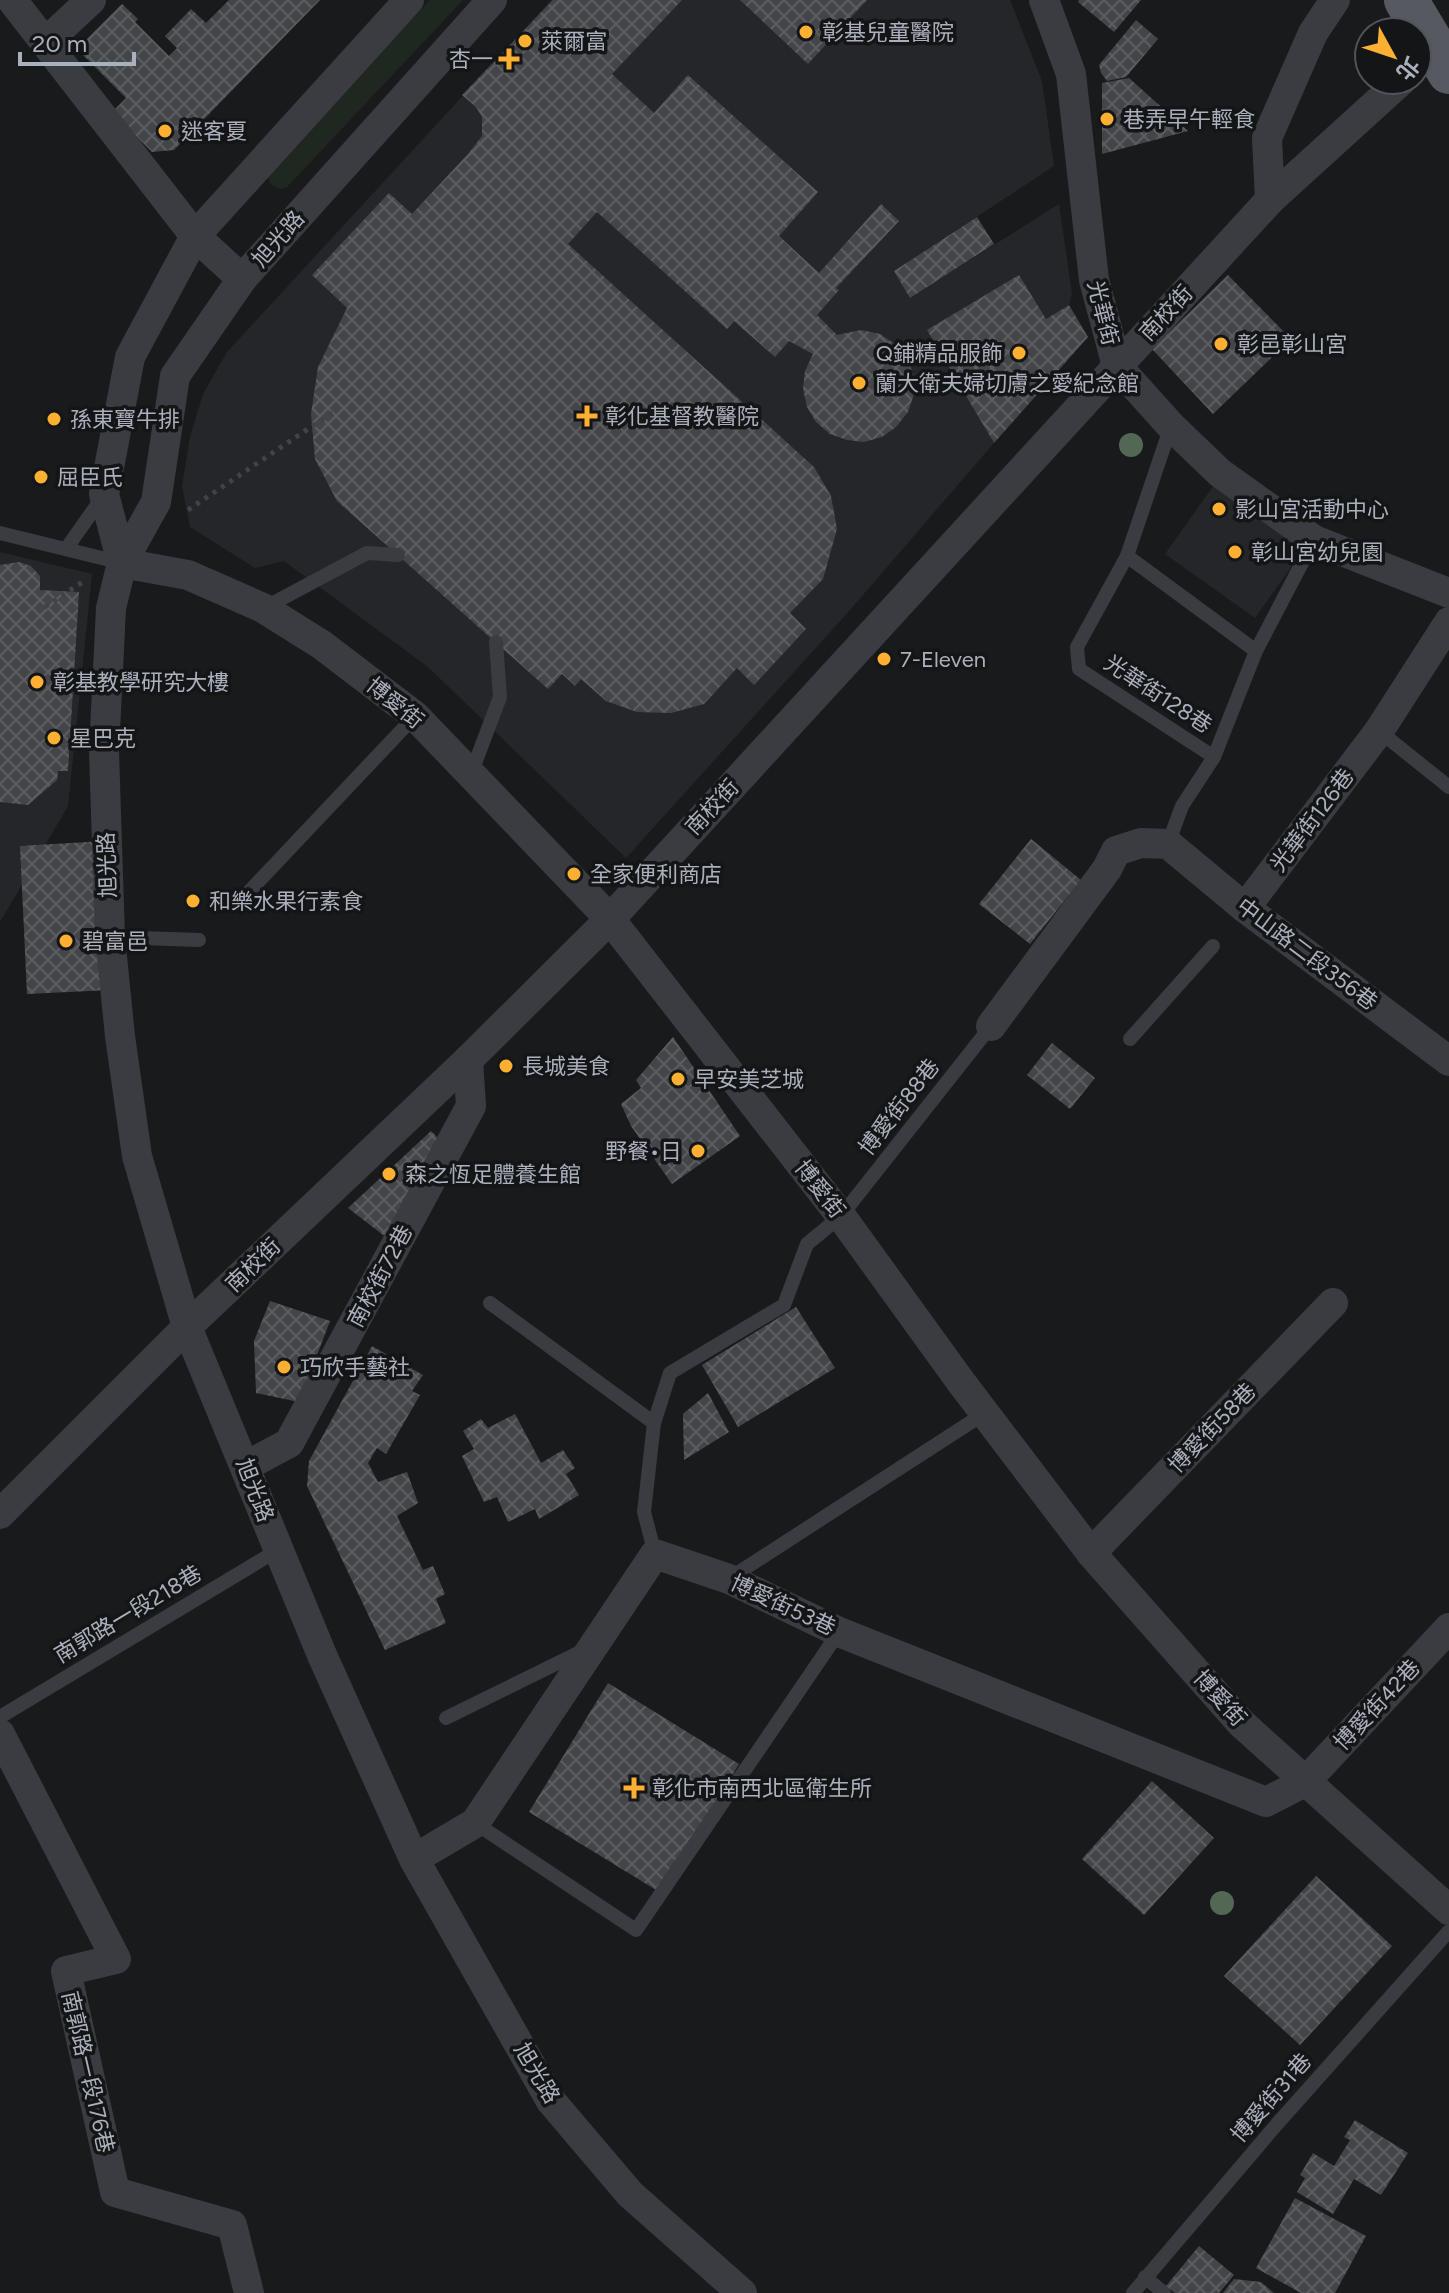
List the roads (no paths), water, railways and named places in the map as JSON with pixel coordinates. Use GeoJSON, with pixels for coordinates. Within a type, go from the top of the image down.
{"type":"FeatureCollection","features":[{"type":"Feature","properties":{"kind":"main road"},"geometry":{"type":"LineString","coordinates":[[1406,0],[1434,63]]}},
{"type":"Feature","properties":{"kind":"street"},"geometry":{"type":"LineString","coordinates":[[12,0],[195,236],[242,279]]}},
{"type":"Feature","properties":{"kind":"street"},"geometry":{"type":"LineString","coordinates":[[46,42],[91,0]]}},
{"type":"Feature","properties":{"kind":"street","name":"旭光路"},"geometry":{"type":"LineString","coordinates":[[122,563],[104,494],[130,357],[195,236],[409,0]]}},
{"type":"Feature","properties":{"kind":"street","name":"旭光路"},"geometry":{"type":"LineString","coordinates":[[492,0],[242,279],[175,376],[156,502],[122,563],[111,608],[104,751],[110,937],[120,1036],[137,1156],[187,1327],[322,1655],[414,1859],[551,2101],[630,2194],[742,2293]]}},
{"type":"Feature","properties":{"kind":"street","name":"光華街"},"geometry":{"type":"LineString","coordinates":[[1044,0],[1071,74],[1094,280],[1117,366],[1142,404],[1171,426],[1220,473],[1314,540],[1449,593]]}},
{"type":"Feature","properties":{"kind":"street"},"geometry":{"type":"LineString","coordinates":[[1270,200],[1267,138],[1313,33],[1335,0]]}},
{"type":"Feature","properties":{"kind":"street","name":"南校街"},"geometry":{"type":"LineString","coordinates":[[0,1514],[187,1327],[468,1060],[610,919],[1270,200],[1384,96]]}},
{"type":"Feature","properties":{"kind":"street","name":"博愛街"},"geometry":{"type":"LineString","coordinates":[[122,563],[188,575],[263,608],[322,645],[415,716],[610,919],[841,1216],[1091,1553],[1241,1723],[1449,1910]]}},
{"type":"Feature","properties":{"kind":"street","name":"光華街126巷"},"geometry":{"type":"LineString","coordinates":[[1245,908],[1379,731],[1449,622]]}},
{"type":"Feature","properties":{"kind":"street"},"geometry":{"type":"LineString","coordinates":[[991,1026],[1107,869],[1116,851],[1141,843],[1168,844]]}},
{"type":"Feature","properties":{"kind":"street","name":"中山路二段356巷"},"geometry":{"type":"LineString","coordinates":[[1168,844],[1245,908],[1449,1061]]}},
{"type":"Feature","properties":{"kind":"street","name":"南校街72巷"},"geometry":{"type":"LineString","coordinates":[[246,1466],[289,1443],[471,1106],[468,1060]]}},
{"type":"Feature","properties":{"kind":"street","name":"博愛街58巷"},"geometry":{"type":"LineString","coordinates":[[1091,1553],[1333,1303]]}},
{"type":"Feature","properties":{"kind":"street"},"geometry":{"type":"LineString","coordinates":[[414,1859],[475,1823],[655,1554]]}},
{"type":"Feature","properties":{"kind":"street","name":"博愛街53巷"},"geometry":{"type":"LineString","coordinates":[[655,1554],[729,1579],[839,1632],[1266,1802],[1305,1782]]}},
{"type":"Feature","properties":{"kind":"street","name":"博愛街42巷"},"geometry":{"type":"LineString","coordinates":[[1305,1782],[1449,1628]]}},
{"type":"Feature","properties":{"kind":"street","name":"南郭路一段176巷"},"geometry":{"type":"LineString","coordinates":[[0,1734],[116,1959],[66,1971],[115,2192],[232,2225],[249,2293]]}},
{"type":"Feature","properties":{"kind":"lane"},"geometry":{"type":"LineString","coordinates":[[1171,426],[1127,556],[1256,651]]}},
{"type":"Feature","properties":{"kind":"lane"},"geometry":{"type":"LineString","coordinates":[[66,549],[104,494]]}},
{"type":"Feature","properties":{"kind":"lane"},"geometry":{"type":"LineString","coordinates":[[0,533],[122,563]]}},
{"type":"Feature","properties":{"kind":"lane","name":"光華街128巷"},"geometry":{"type":"LineString","coordinates":[[1168,844],[1182,806],[1214,757],[1256,651],[1314,540]]}},
{"type":"Feature","properties":{"kind":"lane"},"geometry":{"type":"LineString","coordinates":[[263,608],[367,553],[398,555]]}},
{"type":"Feature","properties":{"kind":"lane","name":"光華街128巷"},"geometry":{"type":"LineString","coordinates":[[1127,556],[1077,647],[1079,669],[1214,757]]}},
{"type":"Feature","properties":{"kind":"lane"},"geometry":{"type":"LineString","coordinates":[[471,775],[500,697],[496,642]]}},
{"type":"Feature","properties":{"kind":"lane"},"geometry":{"type":"LineString","coordinates":[[244,897],[415,716]]}},
{"type":"Feature","properties":{"kind":"lane"},"geometry":{"type":"LineString","coordinates":[[1379,731],[1449,787]]}},
{"type":"Feature","properties":{"kind":"lane"},"geometry":{"type":"LineString","coordinates":[[110,937],[199,940]]}},
{"type":"Feature","properties":{"kind":"lane"},"geometry":{"type":"LineString","coordinates":[[1130,1039],[1213,946]]}},
{"type":"Feature","properties":{"kind":"lane","name":"博愛街88巷"},"geometry":{"type":"LineString","coordinates":[[841,1216],[991,1026]]}},
{"type":"Feature","properties":{"kind":"lane"},"geometry":{"type":"LineString","coordinates":[[655,1554],[644,1512],[654,1423],[670,1373],[784,1305],[807,1244],[841,1216]]}},
{"type":"Feature","properties":{"kind":"lane"},"geometry":{"type":"LineString","coordinates":[[490,1303],[654,1423]]}},
{"type":"Feature","properties":{"kind":"lane"},"geometry":{"type":"LineString","coordinates":[[729,1579],[985,1413]]}},
{"type":"Feature","properties":{"kind":"lane","name":"南郭路一段218巷"},"geometry":{"type":"LineString","coordinates":[[0,1717],[278,1550]]}},
{"type":"Feature","properties":{"kind":"lane"},"geometry":{"type":"LineString","coordinates":[[475,1823],[636,1930],[839,1632]]}},
{"type":"Feature","properties":{"kind":"lane"},"geometry":{"type":"LineString","coordinates":[[446,1718],[592,1646]]}},
{"type":"Feature","properties":{"kind":"lane","name":"博愛街31巷"},"geometry":{"type":"LineString","coordinates":[[1133,2293],[1277,2124],[1449,1931]]}},
{"type":"Feature","properties":{"kind":"lane"},"geometry":{"type":"LineString","coordinates":[[1145,2277],[1164,2293]]}},
{"type":"Feature","properties":{"kind":"place","name":"彰基兒童醫院"},"geometry":{"type":"Point","coordinates":[806,32]}},
{"type":"Feature","properties":{"kind":"place","name":"萊爾富"},"geometry":{"type":"Point","coordinates":[525,41]}},
{"type":"Feature","properties":{"kind":"place","name":"杏一"},"geometry":{"type":"Point","coordinates":[509,59]}},
{"type":"Feature","properties":{"kind":"place","name":"巷弄早午輕食"},"geometry":{"type":"Point","coordinates":[1107,119]}},
{"type":"Feature","properties":{"kind":"place","name":"迷客夏"},"geometry":{"type":"Point","coordinates":[165,131]}},
{"type":"Feature","properties":{"kind":"place","name":"彰邑彰山宮"},"geometry":{"type":"Point","coordinates":[1221,344]}},
{"type":"Feature","properties":{"kind":"place","name":"Q鋪精品服飾"},"geometry":{"type":"Point","coordinates":[1019,353]}},
{"type":"Feature","properties":{"kind":"place","name":"蘭大衛夫婦切膚之愛紀念館"},"geometry":{"type":"Point","coordinates":[859,383]}},
{"type":"Feature","properties":{"kind":"place","name":"彰化基督教醫院"},"geometry":{"type":"Point","coordinates":[587,416]}},
{"type":"Feature","properties":{"kind":"place","name":"孫東寶牛排"},"geometry":{"type":"Point","coordinates":[54,419]}},
{"type":"Feature","properties":{"kind":"place","name":"屈臣氏"},"geometry":{"type":"Point","coordinates":[41,477]}},
{"type":"Feature","properties":{"kind":"place","name":"影山宮活動中心"},"geometry":{"type":"Point","coordinates":[1219,509]}},
{"type":"Feature","properties":{"kind":"place","name":"彰山宮幼兒園"},"geometry":{"type":"Point","coordinates":[1235,552]}},
{"type":"Feature","properties":{"kind":"place","name":"7-Eleven"},"geometry":{"type":"Point","coordinates":[884,659]}},
{"type":"Feature","properties":{"kind":"place","name":"彰基教學研究大樓"},"geometry":{"type":"Point","coordinates":[37,682]}},
{"type":"Feature","properties":{"kind":"place","name":"星巴克"},"geometry":{"type":"Point","coordinates":[54,738]}},
{"type":"Feature","properties":{"kind":"place","name":"全家便利商店"},"geometry":{"type":"Point","coordinates":[574,874]}},
{"type":"Feature","properties":{"kind":"place","name":"和樂水果行素食"},"geometry":{"type":"Point","coordinates":[193,901]}},
{"type":"Feature","properties":{"kind":"place","name":"碧富邑"},"geometry":{"type":"Point","coordinates":[66,941]}},
{"type":"Feature","properties":{"kind":"place","name":"長城美食"},"geometry":{"type":"Point","coordinates":[506,1066]}},
{"type":"Feature","properties":{"kind":"place","name":"早安美芝城"},"geometry":{"type":"Point","coordinates":[678,1079]}},
{"type":"Feature","properties":{"kind":"place","name":"野餐•日"},"geometry":{"type":"Point","coordinates":[698,1151]}},
{"type":"Feature","properties":{"kind":"place","name":"森之恆足體養生館"},"geometry":{"type":"Point","coordinates":[389,1174]}},
{"type":"Feature","properties":{"kind":"place","name":"巧欣手藝社"},"geometry":{"type":"Point","coordinates":[284,1367]}},
{"type":"Feature","properties":{"kind":"place","name":"彰化市南西北區衛生所"},"geometry":{"type":"Point","coordinates":[634,1788]}}]}
